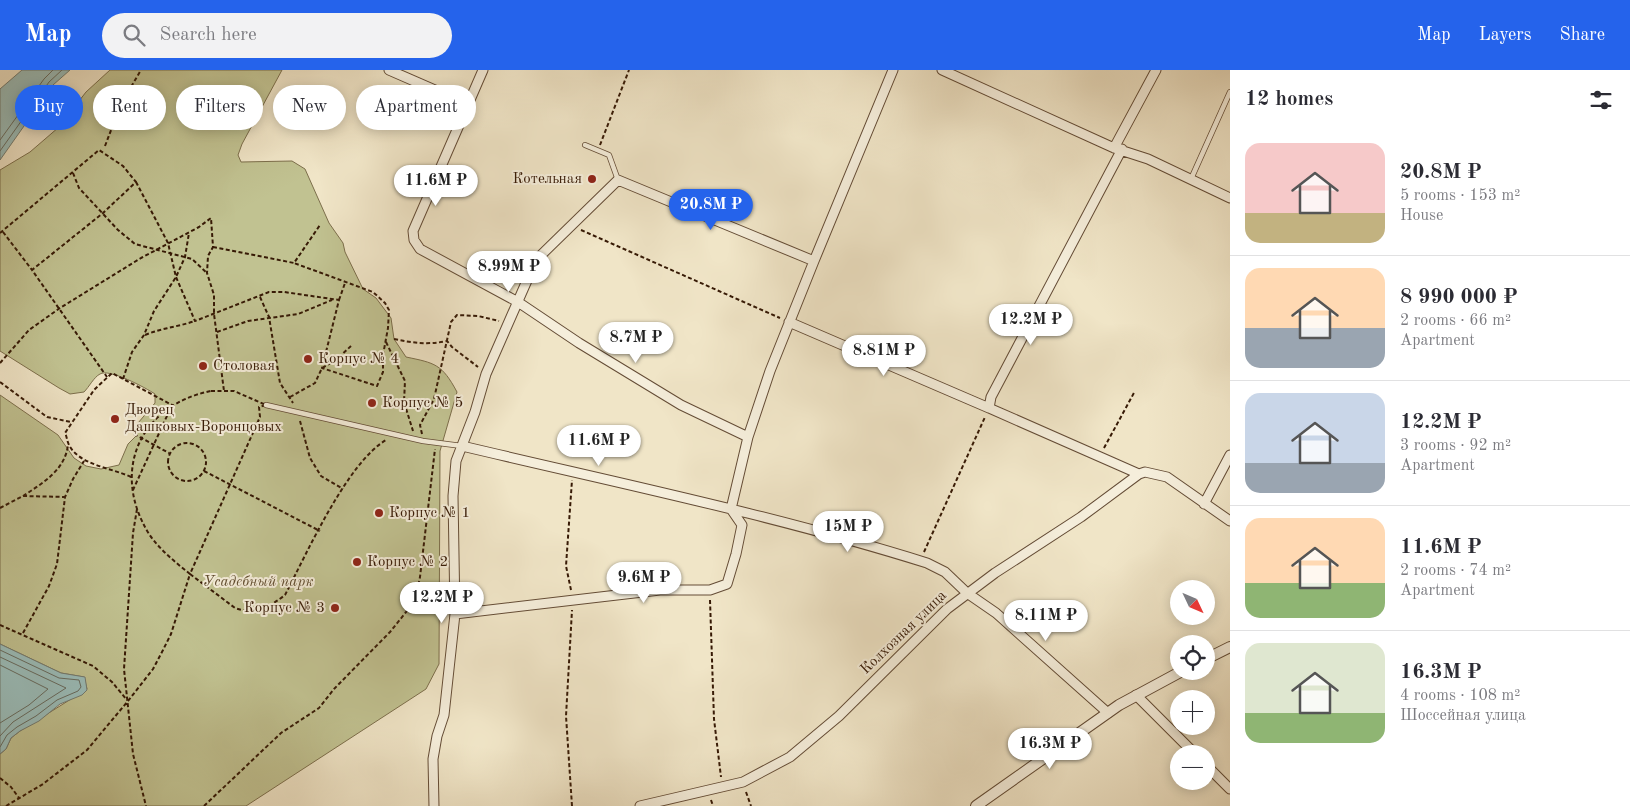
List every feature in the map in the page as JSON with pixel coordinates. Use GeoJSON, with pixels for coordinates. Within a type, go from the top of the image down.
{"type":"FeatureCollection","features":[{"type":"Feature","properties":{"kind":"street"},"geometry":{"type":"LineString","coordinates":[[389,70],[423,85]]}},
{"type":"Feature","properties":{"kind":"street"},"geometry":{"type":"LineString","coordinates":[[476,85],[483,70]]}},
{"type":"Feature","properties":{"kind":"street"},"geometry":{"type":"LineString","coordinates":[[455,614],[660,590],[710,590],[727,584],[742,525],[731,509],[748,436],[789,322],[893,70]]}},
{"type":"Feature","properties":{"kind":"street"},"geometry":{"type":"LineString","coordinates":[[942,70],[1191,179],[1230,198]]}},
{"type":"Feature","properties":{"kind":"street"},"geometry":{"type":"LineString","coordinates":[[989,408],[991,397],[1156,70]]}},
{"type":"Feature","properties":{"kind":"street"},"geometry":{"type":"LineString","coordinates":[[456,130],[413,231],[414,240],[420,249],[518,302],[579,343],[681,405],[748,436]]}},
{"type":"Feature","properties":{"kind":"street"},"geometry":{"type":"LineString","coordinates":[[434,806],[433,759],[437,736],[444,715],[455,614],[453,496],[456,460],[486,374],[536,260],[618,180],[814,260]]}},
{"type":"Feature","properties":{"kind":"street"},"geometry":{"type":"LineString","coordinates":[[789,322],[1139,474],[1146,472],[1167,477],[1230,521]]}},
{"type":"Feature","properties":{"kind":"street"},"geometry":{"type":"LineString","coordinates":[[462,446],[573,473],[684,496],[920,561],[945,572],[967,594],[996,613],[1108,713]]}},
{"type":"Feature","properties":{"kind":"street"},"geometry":{"type":"LineString","coordinates":[[1204,504],[1230,455]]}},
{"type":"Feature","properties":{"kind":"street","name":"Колхозная улица"},"geometry":{"type":"LineString","coordinates":[[640,806],[743,782],[772,768],[808,744],[839,716],[929,625],[967,594],[1081,517],[1139,474]]}},
{"type":"Feature","properties":{"kind":"street"},"geometry":{"type":"LineString","coordinates":[[1215,654],[1230,647]]}},
{"type":"Feature","properties":{"kind":"street"},"geometry":{"type":"LineString","coordinates":[[976,806],[1108,713],[1170,678]]}},
{"type":"Feature","properties":{"kind":"street"},"geometry":{"type":"LineString","coordinates":[[1136,696],[1186,745]]}},
{"type":"Feature","properties":{"kind":"street"},"geometry":{"type":"LineString","coordinates":[[1215,774],[1230,789]]}},
{"type":"Feature","properties":{"kind":"lane"},"geometry":{"type":"LineString","coordinates":[[1191,179],[1230,92]]}},
{"type":"Feature","properties":{"kind":"lane"},"geometry":{"type":"LineString","coordinates":[[585,145],[609,154],[618,180]]}},
{"type":"Feature","properties":{"kind":"lane"},"geometry":{"type":"LineString","coordinates":[[266,405],[423,442],[462,446]]}},
{"type":"Feature","properties":{"kind":"path"},"geometry":{"type":"LineString","coordinates":[[108,377],[32,270],[1,232],[105,146],[121,104],[141,70]]}},
{"type":"Feature","properties":{"kind":"path"},"geometry":{"type":"LineString","coordinates":[[598,150],[629,70]]}},
{"type":"Feature","properties":{"kind":"path"},"geometry":{"type":"LineString","coordinates":[[99,150],[123,166],[136,182],[168,243],[176,277],[195,321]]}},
{"type":"Feature","properties":{"kind":"path"},"geometry":{"type":"LineString","coordinates":[[72,172],[80,188],[118,230],[135,244],[154,251],[170,252],[192,259],[207,273]]}},
{"type":"Feature","properties":{"kind":"path"},"geometry":{"type":"LineString","coordinates":[[32,270],[103,212],[136,182]]}},
{"type":"Feature","properties":{"kind":"path"},"geometry":{"type":"LineString","coordinates":[[0,363],[29,330],[60,308],[211,218],[213,247],[208,256],[207,273],[214,295],[214,314],[218,332],[224,390]]}},
{"type":"Feature","properties":{"kind":"path"},"geometry":{"type":"LineString","coordinates":[[294,263],[320,225]]}},
{"type":"Feature","properties":{"kind":"path"},"geometry":{"type":"LineString","coordinates":[[571,225],[789,322]]}},
{"type":"Feature","properties":{"kind":"path"},"geometry":{"type":"LineString","coordinates":[[122,379],[132,352],[144,335],[154,310],[176,277],[186,257],[189,232]]}},
{"type":"Feature","properties":{"kind":"path"},"geometry":{"type":"LineString","coordinates":[[213,247],[294,263],[344,283],[352,283],[373,292],[385,302],[389,310],[383,372],[377,386],[322,368]]}},
{"type":"Feature","properties":{"kind":"path"},"geometry":{"type":"LineString","coordinates":[[290,397],[315,384],[322,368],[344,283]]}},
{"type":"Feature","properties":{"kind":"path"},"geometry":{"type":"LineString","coordinates":[[144,335],[165,327],[176,328],[268,292],[284,292],[339,300]]}},
{"type":"Feature","properties":{"kind":"path"},"geometry":{"type":"LineString","coordinates":[[260,296],[268,317],[280,383],[298,412],[310,458],[321,476],[343,489]]}},
{"type":"Feature","properties":{"kind":"path"},"geometry":{"type":"LineString","coordinates":[[218,332],[248,321],[298,314],[333,299]]}},
{"type":"Feature","properties":{"kind":"path"},"geometry":{"type":"LineString","coordinates":[[423,442],[420,425],[434,400],[451,322],[457,315],[478,316],[509,324]]}},
{"type":"Feature","properties":{"kind":"path"},"geometry":{"type":"LineString","coordinates":[[394,339],[424,344],[447,341]]}},
{"type":"Feature","properties":{"kind":"path"},"geometry":{"type":"LineString","coordinates":[[385,341],[405,381],[404,402],[417,440]]}},
{"type":"Feature","properties":{"kind":"path"},"geometry":{"type":"LineString","coordinates":[[447,341],[486,374]]}},
{"type":"Feature","properties":{"kind":"path"},"geometry":{"type":"LineString","coordinates":[[322,368],[336,360],[351,346]]}},
{"type":"Feature","properties":{"kind":"path"},"geometry":{"type":"LineString","coordinates":[[0,508],[46,481],[66,457],[68,445],[65,433],[71,422],[94,390],[112,373],[172,405]]}},
{"type":"Feature","properties":{"kind":"path"},"geometry":{"type":"LineString","coordinates":[[0,382],[47,417],[71,422]]}},
{"type":"Feature","properties":{"kind":"path"},"geometry":{"type":"LineString","coordinates":[[266,405],[234,391],[224,390],[193,395],[172,405],[157,416],[141,438],[133,456],[133,490],[150,534],[161,549],[235,608],[250,611],[264,608],[285,595],[343,489],[358,465],[379,444]]}},
{"type":"Feature","properties":{"kind":"path"},"geometry":{"type":"LineString","coordinates":[[1100,457],[1135,391]]}},
{"type":"Feature","properties":{"kind":"path"},"geometry":{"type":"LineString","coordinates":[[133,490],[172,405]]}},
{"type":"Feature","properties":{"kind":"path"},"geometry":{"type":"LineString","coordinates":[[6,806],[43,784],[87,750],[153,669],[171,634],[190,574],[260,417],[259,407],[266,405]]}},
{"type":"Feature","properties":{"kind":"path"},"geometry":{"type":"LineString","coordinates":[[920,561],[989,408]]}},
{"type":"Feature","properties":{"kind":"path"},"geometry":{"type":"LineString","coordinates":[[134,434],[169,453]]}},
{"type":"Feature","properties":{"kind":"path"},"geometry":{"type":"LineString","coordinates":[[179,444],[194,444],[205,454],[206,463],[204,471],[195,480],[187,482],[179,480],[168,469],[169,453],[179,444]]}},
{"type":"Feature","properties":{"kind":"path"},"geometry":{"type":"LineString","coordinates":[[204,806],[281,733],[319,708],[334,689],[390,632],[415,601],[420,577],[436,444]]}},
{"type":"Feature","properties":{"kind":"path"},"geometry":{"type":"LineString","coordinates":[[68,445],[84,461],[114,469],[132,477]]}},
{"type":"Feature","properties":{"kind":"path"},"geometry":{"type":"LineString","coordinates":[[22,633],[49,586],[57,564],[65,497],[84,461]]}},
{"type":"Feature","properties":{"kind":"path"},"geometry":{"type":"LineString","coordinates":[[204,471],[320,531]]}},
{"type":"Feature","properties":{"kind":"path"},"geometry":{"type":"LineString","coordinates":[[572,806],[566,716],[572,600],[566,566],[573,473]]}},
{"type":"Feature","properties":{"kind":"path"},"geometry":{"type":"LineString","coordinates":[[22,496],[65,497]]}},
{"type":"Feature","properties":{"kind":"path"},"geometry":{"type":"LineString","coordinates":[[138,507],[126,628],[124,669],[133,754],[146,806]]}},
{"type":"Feature","properties":{"kind":"path"},"geometry":{"type":"LineString","coordinates":[[710,590],[714,719],[722,787]]}},
{"type":"Feature","properties":{"kind":"path"},"geometry":{"type":"LineString","coordinates":[[0,625],[22,633],[93,666],[112,682],[128,701]]}},
{"type":"Feature","properties":{"kind":"path"},"geometry":{"type":"LineString","coordinates":[[0,778],[11,787],[19,798]]}},
{"type":"Feature","properties":{"kind":"path"},"geometry":{"type":"LineString","coordinates":[[743,782],[751,806]]}},
{"type":"Feature","properties":{"kind":"green space","name":"Усадебный парк"},"geometry":{"type":"Polygon","coordinates":[[[110,70],[282,70],[263,105],[263,85],[176,85],[176,130],[250,130],[238,155],[241,162],[292,161],[305,169],[329,223],[343,243],[345,252],[363,289],[376,298],[391,318],[394,339],[406,357],[437,366],[447,376],[457,392],[440,451],[439,664],[426,689],[246,806],[0,806],[0,754],[6,749],[11,738],[87,689],[84,677],[61,673],[0,644],[0,395],[58,435],[74,458],[86,466],[101,469],[119,465],[128,444],[136,436],[138,423],[155,403],[155,394],[119,376],[105,373],[96,377],[84,392],[70,394],[0,351],[0,170],[30,152],[56,130],[83,130],[83,96],[93,86],[93,130],[166,130],[166,85],[94,85],[110,70]]]}},
{"type":"Feature","properties":{"kind":"water"},"geometry":{"type":"Polygon","coordinates":[[[22,70],[70,70],[53,85],[15,85],[15,130],[21,130],[0,160],[0,89],[22,70]]]}},
{"type":"Feature","properties":{"kind":"water"},"geometry":{"type":"Polygon","coordinates":[[[0,644],[61,673],[85,677],[87,690],[82,695],[60,704],[39,721],[20,731],[11,738],[6,749],[0,754],[0,644]]]}},
{"type":"Feature","properties":{"kind":"place","name":"Котельная"},"geometry":{"type":"Point","coordinates":[592,179]}},
{"type":"Feature","properties":{"kind":"place","name":"Корпус № 4"},"geometry":{"type":"Point","coordinates":[308,359]}},
{"type":"Feature","properties":{"kind":"place","name":"Столовая"},"geometry":{"type":"Point","coordinates":[203,366]}},
{"type":"Feature","properties":{"kind":"place","name":"Корпус № 5"},"geometry":{"type":"Point","coordinates":[372,403]}},
{"type":"Feature","properties":{"kind":"place","name":"Дворец Дашковых-Воронцовых"},"geometry":{"type":"Point","coordinates":[115,419]}},
{"type":"Feature","properties":{"kind":"place","name":"Корпус № 1"},"geometry":{"type":"Point","coordinates":[379,513]}},
{"type":"Feature","properties":{"kind":"place","name":"Корпус № 2"},"geometry":{"type":"Point","coordinates":[357,562]}},
{"type":"Feature","properties":{"kind":"place","name":"Корпус № 3"},"geometry":{"type":"Point","coordinates":[335,608]}}]}
